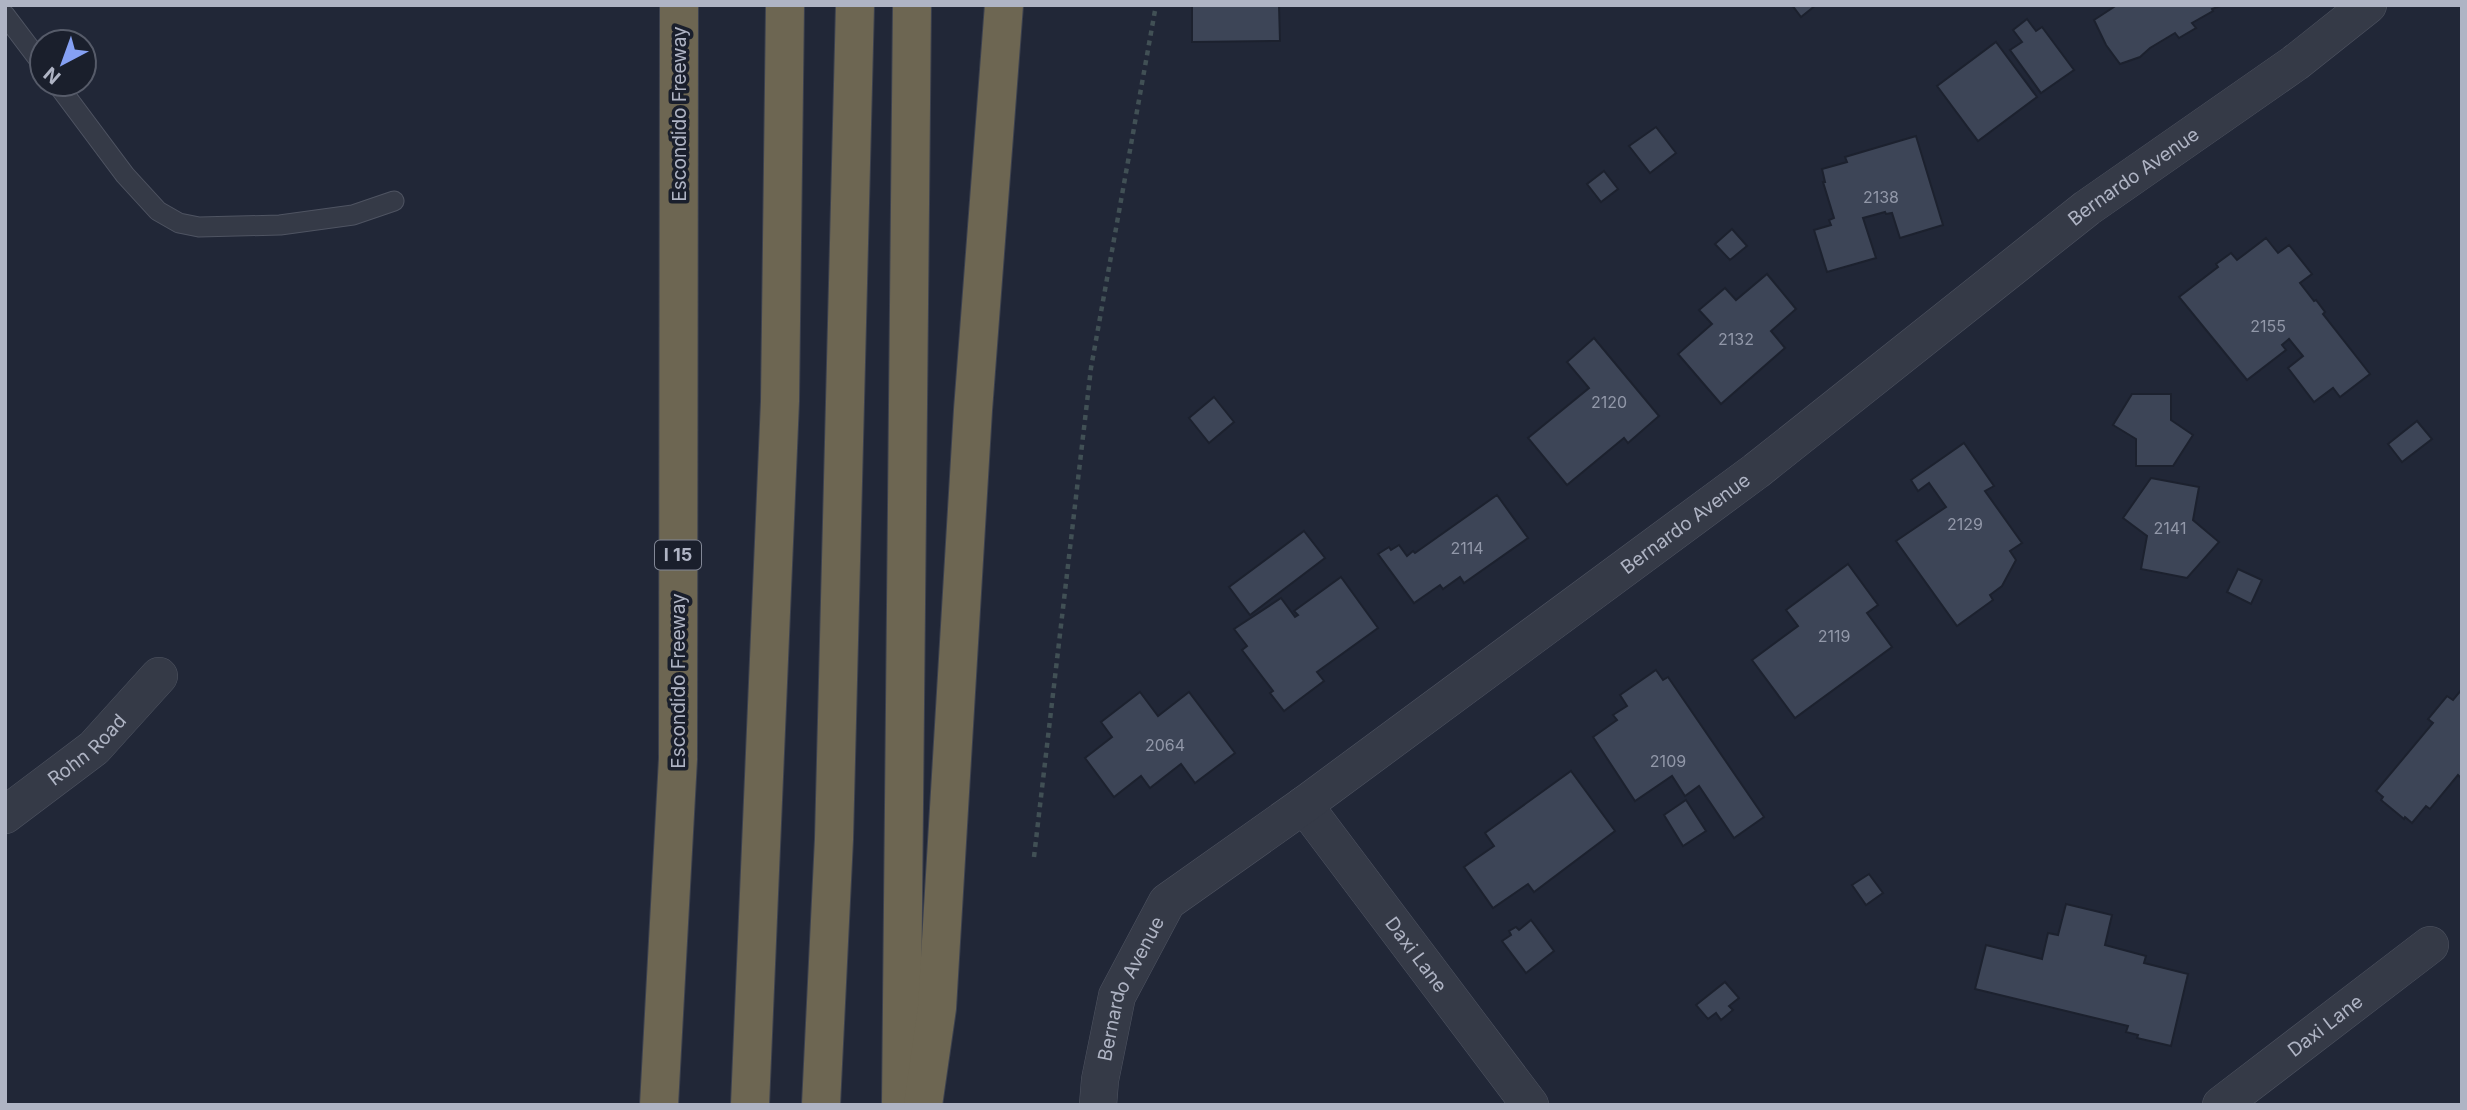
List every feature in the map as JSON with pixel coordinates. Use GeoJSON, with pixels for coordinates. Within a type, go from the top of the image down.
{"type":"FeatureCollection","features":[{"type":"Feature","properties":{"kind":"highway","name":"Escondido Freeway"},"geometry":{"type":"LineString","coordinates":[[659,1105],[678,758],[679,5]]}},
{"type":"Feature","properties":{"kind":"highway"},"geometry":{"type":"LineString","coordinates":[[750,1105],[780,401],[785,5]]}},
{"type":"Feature","properties":{"kind":"highway"},"geometry":{"type":"LineString","coordinates":[[821,1105],[834,839],[855,5]]}},
{"type":"Feature","properties":{"kind":"highway"},"geometry":{"type":"LineString","coordinates":[[901,1105],[912,5]]}},
{"type":"Feature","properties":{"kind":"highway"},"geometry":{"type":"LineString","coordinates":[[923,1105],[937,1008],[973,410],[1004,5]]}},
{"type":"Feature","properties":{"kind":"street","name":"Bernardo Avenue"},"geometry":{"type":"LineString","coordinates":[[1098,1105],[1116,996],[1167,902],[1304,805],[1756,471],[2087,208],[2295,63],[2368,5]]}},
{"type":"Feature","properties":{"kind":"street","name":"Rohn Road"},"geometry":{"type":"LineString","coordinates":[[5,815],[94,748],[159,676]]}},
{"type":"Feature","properties":{"kind":"street","name":"Daxi Lane"},"geometry":{"type":"LineString","coordinates":[[1304,805],[1530,1105]]}},
{"type":"Feature","properties":{"kind":"street","name":"Daxi Lane"},"geometry":{"type":"LineString","coordinates":[[2221,1105],[2430,945]]}},
{"type":"Feature","properties":{"kind":"lane"},"geometry":{"type":"LineString","coordinates":[[5,15],[28,46]]}},
{"type":"Feature","properties":{"kind":"lane"},"geometry":{"type":"LineString","coordinates":[[68,98],[125,174],[158,211],[179,223],[198,227],[280,225],[353,215],[394,201]]}},
{"type":"Feature","properties":{"kind":"path"},"geometry":{"type":"LineString","coordinates":[[1034,857],[1091,368],[1156,5]]}},
{"type":"Feature","properties":{"kind":"building"},"geometry":{"type":"Polygon","coordinates":[[[1192,5],[1279,5],[1280,41],[1192,42],[1192,5]]]}},
{"type":"Feature","properties":{"kind":"building"},"geometry":{"type":"Polygon","coordinates":[[[1792,5],[1816,5],[1801,17],[1792,5]]]}},
{"type":"Feature","properties":{"kind":"building"},"geometry":{"type":"Polygon","coordinates":[[[2117,5],[2223,5],[2192,23],[2196,28],[2179,38],[2175,33],[2140,57],[2120,64],[2106,45],[2094,20],[2117,5]]]}},
{"type":"Feature","properties":{"kind":"building"},"geometry":{"type":"Polygon","coordinates":[[[2027,19],[2036,31],[2042,27],[2074,70],[2041,93],[2010,50],[2022,42],[2013,30],[2027,19]]]}},
{"type":"Feature","properties":{"kind":"building"},"geometry":{"type":"Polygon","coordinates":[[[1996,42],[2037,97],[1978,141],[1937,86],[1996,42]]]}},
{"type":"Feature","properties":{"kind":"building"},"geometry":{"type":"Polygon","coordinates":[[[1656,127],[1676,153],[1650,173],[1629,146],[1656,127]]]}},
{"type":"Feature","properties":{"kind":"building"},"geometry":{"type":"Polygon","coordinates":[[[1916,136],[1943,225],[1900,238],[1892,213],[1885,212],[1863,218],[1876,258],[1827,272],[1814,230],[1831,225],[1829,220],[1834,218],[1823,182],[1822,169],[1847,162],[1845,157],[1916,136]]]}},
{"type":"Feature","properties":{"kind":"building"},"geometry":{"type":"Polygon","coordinates":[[[1604,171],[1618,189],[1601,202],[1587,184],[1604,171]]]}},
{"type":"Feature","properties":{"kind":"building"},"geometry":{"type":"Polygon","coordinates":[[[1732,229],[1747,246],[1730,260],[1715,244],[1732,229]]]}},
{"type":"Feature","properties":{"kind":"building"},"geometry":{"type":"Polygon","coordinates":[[[2266,238],[2278,253],[2289,245],[2312,274],[2300,283],[2314,301],[2316,300],[2325,312],[2323,314],[2370,374],[2340,397],[2333,388],[2314,402],[2288,368],[2303,356],[2289,339],[2282,345],[2286,350],[2247,380],[2179,297],[2218,267],[2216,264],[2231,253],[2237,260],[2266,238]]]}},
{"type":"Feature","properties":{"kind":"building"},"geometry":{"type":"Polygon","coordinates":[[[1767,274],[1796,309],[1771,331],[1785,348],[1721,404],[1678,354],[1712,324],[1699,310],[1725,288],[1736,300],[1767,274]]]}},
{"type":"Feature","properties":{"kind":"building"},"geometry":{"type":"Polygon","coordinates":[[[1594,338],[1659,416],[1628,443],[1624,438],[1567,485],[1528,438],[1589,388],[1567,362],[1594,338]]]}},
{"type":"Feature","properties":{"kind":"building"},"geometry":{"type":"Polygon","coordinates":[[[2132,394],[2171,394],[2171,420],[2193,435],[2173,466],[2136,466],[2136,439],[2113,425],[2132,394]]]}},
{"type":"Feature","properties":{"kind":"building"},"geometry":{"type":"Polygon","coordinates":[[[1214,397],[1234,422],[1209,443],[1189,418],[1214,397]]]}},
{"type":"Feature","properties":{"kind":"building"},"geometry":{"type":"Polygon","coordinates":[[[2417,421],[2432,439],[2402,462],[2388,444],[2417,421]]]}},
{"type":"Feature","properties":{"kind":"building"},"geometry":{"type":"Polygon","coordinates":[[[1964,443],[1994,486],[1985,491],[2022,543],[2010,551],[2016,560],[2002,586],[1990,595],[1993,600],[1957,626],[1896,541],[1946,507],[1929,483],[1918,491],[1911,480],[1964,443]]]}},
{"type":"Feature","properties":{"kind":"building"},"geometry":{"type":"Polygon","coordinates":[[[2151,478],[2199,487],[2193,520],[2219,542],[2187,578],[2141,569],[2147,536],[2123,518],[2151,478]]]}},
{"type":"Feature","properties":{"kind":"building"},"geometry":{"type":"Polygon","coordinates":[[[1497,495],[1528,538],[1464,583],[1460,577],[1443,589],[1440,585],[1414,603],[1378,554],[1389,547],[1391,550],[1399,545],[1407,556],[1413,551],[1415,553],[1497,495]]]}},
{"type":"Feature","properties":{"kind":"building"},"geometry":{"type":"Polygon","coordinates":[[[1304,531],[1325,558],[1250,615],[1229,587],[1304,531]]]}},
{"type":"Feature","properties":{"kind":"building"},"geometry":{"type":"Polygon","coordinates":[[[1848,564],[1878,605],[1867,613],[1892,647],[1795,718],[1752,660],[1798,626],[1786,610],[1848,564]]]}},
{"type":"Feature","properties":{"kind":"building"},"geometry":{"type":"Polygon","coordinates":[[[2238,569],[2262,580],[2251,604],[2227,592],[2238,569]]]}},
{"type":"Feature","properties":{"kind":"building"},"geometry":{"type":"Polygon","coordinates":[[[1341,577],[1378,628],[1317,672],[1324,681],[1284,711],[1270,693],[1273,691],[1242,650],[1247,646],[1234,629],[1281,598],[1295,617],[1298,615],[1294,611],[1341,577]]]}},
{"type":"Feature","properties":{"kind":"building"},"geometry":{"type":"Polygon","coordinates":[[[1656,670],[1663,680],[1668,677],[1764,817],[1734,838],[1699,786],[1685,796],[1672,776],[1635,801],[1593,737],[1617,720],[1613,715],[1627,706],[1620,695],[1656,670]]]}},
{"type":"Feature","properties":{"kind":"building"},"geometry":{"type":"Polygon","coordinates":[[[2462,689],[2462,779],[2458,775],[2430,809],[2426,806],[2412,823],[2381,800],[2383,797],[2376,791],[2433,723],[2428,719],[2447,696],[2453,700],[2462,689]]]}},
{"type":"Feature","properties":{"kind":"building"},"geometry":{"type":"Polygon","coordinates":[[[1140,692],[1158,716],[1189,692],[1235,753],[1195,783],[1181,764],[1150,788],[1141,776],[1114,797],[1085,758],[1112,737],[1101,722],[1140,692]]]}},
{"type":"Feature","properties":{"kind":"building"},"geometry":{"type":"Polygon","coordinates":[[[1571,771],[1615,831],[1534,892],[1528,884],[1493,908],[1464,867],[1494,846],[1485,833],[1571,771]]]}},
{"type":"Feature","properties":{"kind":"building"},"geometry":{"type":"Polygon","coordinates":[[[1686,800],[1706,831],[1683,846],[1664,815],[1686,800]]]}},
{"type":"Feature","properties":{"kind":"building"},"geometry":{"type":"Polygon","coordinates":[[[1869,874],[1883,893],[1866,905],[1852,885],[1869,874]]]}},
{"type":"Feature","properties":{"kind":"building"},"geometry":{"type":"Polygon","coordinates":[[[2066,904],[2112,915],[2105,945],[2146,956],[2144,963],[2188,974],[2171,1046],[2137,1038],[2138,1035],[2126,1032],[2128,1026],[1975,989],[1986,945],[2042,959],[2048,933],[2058,935],[2066,904]]]}},
{"type":"Feature","properties":{"kind":"building"},"geometry":{"type":"Polygon","coordinates":[[[1531,920],[1554,951],[1526,973],[1502,941],[1511,935],[1509,931],[1516,927],[1519,930],[1531,920]]]}},
{"type":"Feature","properties":{"kind":"building"},"geometry":{"type":"Polygon","coordinates":[[[1725,982],[1739,998],[1729,1006],[1733,1010],[1721,1020],[1716,1013],[1708,1019],[1696,1005],[1725,982]]]}}]}
